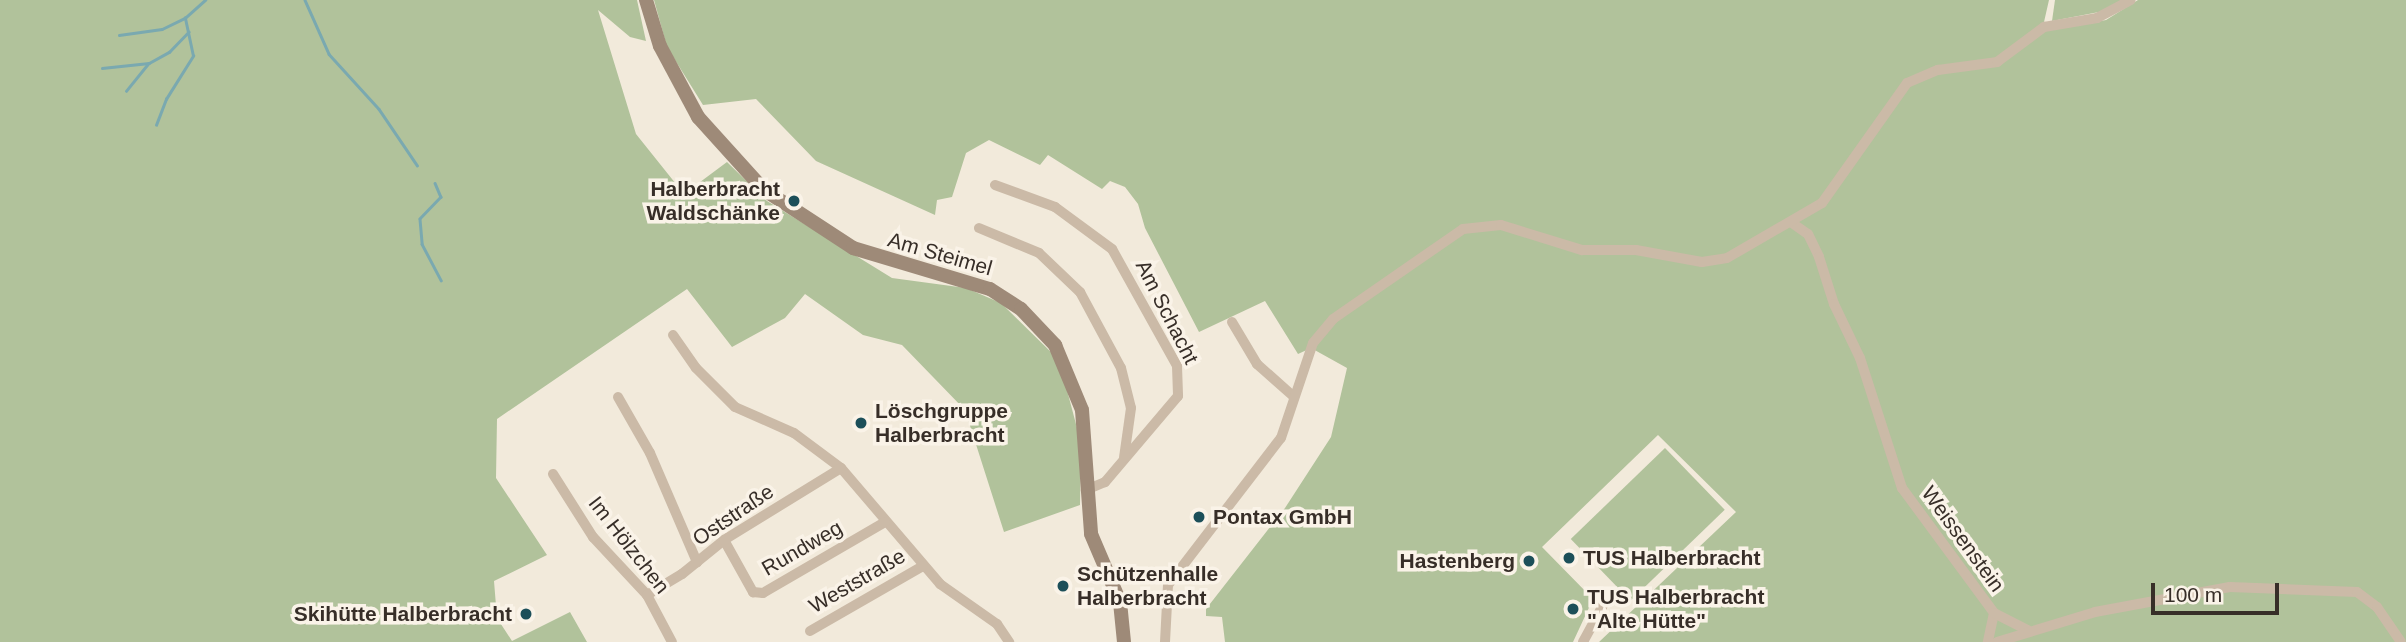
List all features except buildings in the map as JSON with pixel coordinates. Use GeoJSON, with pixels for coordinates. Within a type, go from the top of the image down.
{"type":"FeatureCollection","features":[{"type":"Feature","properties":{"kind":"main road","name":"Am Steimel"},"geometry":{"type":"LineString","coordinates":[[646,0],[660,46],[710,134],[785,207],[853,248],[990,289],[1042,329],[1063,358],[1077,390],[1087,442],[1086,489],[1091,534],[1124,615],[1124,642]]}},
{"type":"Feature","properties":{"kind":"street"},"geometry":{"type":"LineString","coordinates":[[1165,642],[1168,586],[1281,438],[1313,343],[1333,319],[1472,225],[1520,229],[1583,250],[1636,250],[1702,262],[1740,253],[1792,223],[1825,199],[1907,83],[1938,70],[1997,62],[2044,27],[2097,18],[2131,0]]}},
{"type":"Feature","properties":{"kind":"street","name":"Am Schacht"},"geometry":{"type":"LineString","coordinates":[[995,185],[1055,207],[1112,249],[1177,366],[1178,396],[1101,486],[1086,489]]}},
{"type":"Feature","properties":{"kind":"street","name":"Weissenstein"},"geometry":{"type":"LineString","coordinates":[[1792,223],[1808,234],[1819,257],[1834,304],[1860,358],[1902,488],[1994,614],[2028,630]]}},
{"type":"Feature","properties":{"kind":"street"},"geometry":{"type":"LineString","coordinates":[[979,228],[1039,253],[1080,292],[1121,368],[1131,408],[1124,458]]}},
{"type":"Feature","properties":{"kind":"street"},"geometry":{"type":"LineString","coordinates":[[1232,322],[1257,364],[1293,396]]}},
{"type":"Feature","properties":{"kind":"street"},"geometry":{"type":"LineString","coordinates":[[673,335],[696,368],[736,407],[794,433],[841,468],[940,584],[997,624],[1009,642]]}},
{"type":"Feature","properties":{"kind":"street"},"geometry":{"type":"LineString","coordinates":[[618,397],[650,453],[697,562]]}},
{"type":"Feature","properties":{"kind":"street","name":"Oststraße"},"geometry":{"type":"LineString","coordinates":[[648,595],[724,540],[841,468]]}},
{"type":"Feature","properties":{"kind":"street","name":"Im Hölzchen"},"geometry":{"type":"LineString","coordinates":[[553,474],[593,537],[648,595],[672,642]]}},
{"type":"Feature","properties":{"kind":"street","name":"Rundweg"},"geometry":{"type":"LineString","coordinates":[[724,540],[753,592],[763,593],[885,522]]}},
{"type":"Feature","properties":{"kind":"street","name":"Weststraße"},"geometry":{"type":"LineString","coordinates":[[810,631],[923,566]]}},
{"type":"Feature","properties":{"kind":"street"},"geometry":{"type":"LineString","coordinates":[[1997,642],[2028,630],[2195,590],[2313,589],[2363,595],[2401,642]]}},
{"type":"Feature","properties":{"kind":"street"},"geometry":{"type":"LineString","coordinates":[[1583,642],[1608,596]]}},
{"type":"Feature","properties":{"kind":"street","name":"Weissenstein"},"geometry":{"type":"LineString","coordinates":[[1988,642],[1994,614]]}},
{"type":"Feature","properties":{"kind":"green space"},"geometry":{"type":"Polygon","coordinates":[[[0,0],[637,0],[646,41],[630,37],[598,10],[636,134],[684,194],[727,162],[767,201],[892,278],[966,288],[1001,303],[1059,360],[1081,443],[1080,505],[1004,532],[965,410],[902,345],[863,335],[805,294],[785,318],[732,347],[687,289],[497,419],[496,478],[547,555],[494,581],[497,618],[512,641],[570,612],[587,642],[0,642],[0,0]]]}},
{"type":"Feature","properties":{"kind":"green space"},"geometry":{"type":"Polygon","coordinates":[[[654,0],[2049,0],[2044,22],[1998,58],[2046,31],[2106,20],[2138,0],[2406,0],[2406,642],[1599,642],[1736,512],[1658,435],[1542,547],[1593,599],[1573,642],[1225,642],[1222,617],[1206,616],[1206,609],[1285,508],[1331,437],[1347,368],[1311,348],[1298,354],[1265,301],[1199,332],[1145,228],[1138,204],[1125,187],[1110,181],[1102,189],[1048,155],[1040,165],[989,140],[966,153],[952,197],[937,200],[935,215],[816,161],[756,99],[703,105],[667,47],[654,0]]]}},
{"type":"Feature","properties":{"kind":"green space"},"geometry":{"type":"Polygon","coordinates":[[[2055,0],[2124,0],[2099,12],[2052,21],[2055,0]]]}},
{"type":"Feature","properties":{"kind":"green space"},"geometry":{"type":"Polygon","coordinates":[[[1665,448],[1725,510],[1631,601],[1571,539],[1665,448]]]}},
{"type":"Feature","properties":{"kind":"waterway"},"geometry":{"type":"LineString","coordinates":[[156,125],[166,99],[193,56],[185,18],[205,0]]}},
{"type":"Feature","properties":{"kind":"waterway"},"geometry":{"type":"LineString","coordinates":[[305,0],[329,54],[379,109],[417,165]]}},
{"type":"Feature","properties":{"kind":"waterway"},"geometry":{"type":"LineString","coordinates":[[119,35],[162,29],[185,18]]}},
{"type":"Feature","properties":{"kind":"waterway"},"geometry":{"type":"LineString","coordinates":[[102,68],[149,63],[169,52],[188,32]]}},
{"type":"Feature","properties":{"kind":"waterway"},"geometry":{"type":"LineString","coordinates":[[126,91],[148,64]]}},
{"type":"Feature","properties":{"kind":"waterway"},"geometry":{"type":"LineString","coordinates":[[435,183],[441,197],[420,219],[422,244],[441,280]]}},
{"type":"Feature","properties":{"kind":"place","name":"Halberbracht Waldschänke"},"geometry":{"type":"Point","coordinates":[794,201]}},
{"type":"Feature","properties":{"kind":"place","name":"Löschgruppe Halberbracht"},"geometry":{"type":"Point","coordinates":[861,423]}},
{"type":"Feature","properties":{"kind":"place","name":"Pontax GmbH"},"geometry":{"type":"Point","coordinates":[1199,517]}},
{"type":"Feature","properties":{"kind":"place","name":"TUS Halberbracht"},"geometry":{"type":"Point","coordinates":[1569,558]}},
{"type":"Feature","properties":{"kind":"place","name":"Hastenberg"},"geometry":{"type":"Point","coordinates":[1529,561]}},
{"type":"Feature","properties":{"kind":"place","name":"Schützenhalle Halberbracht"},"geometry":{"type":"Point","coordinates":[1063,586]}},
{"type":"Feature","properties":{"kind":"place","name":"TUS Halberbracht \"Alte Hütte\""},"geometry":{"type":"Point","coordinates":[1573,609]}},
{"type":"Feature","properties":{"kind":"place","name":"Skihütte Halberbracht"},"geometry":{"type":"Point","coordinates":[526,614]}}]}
